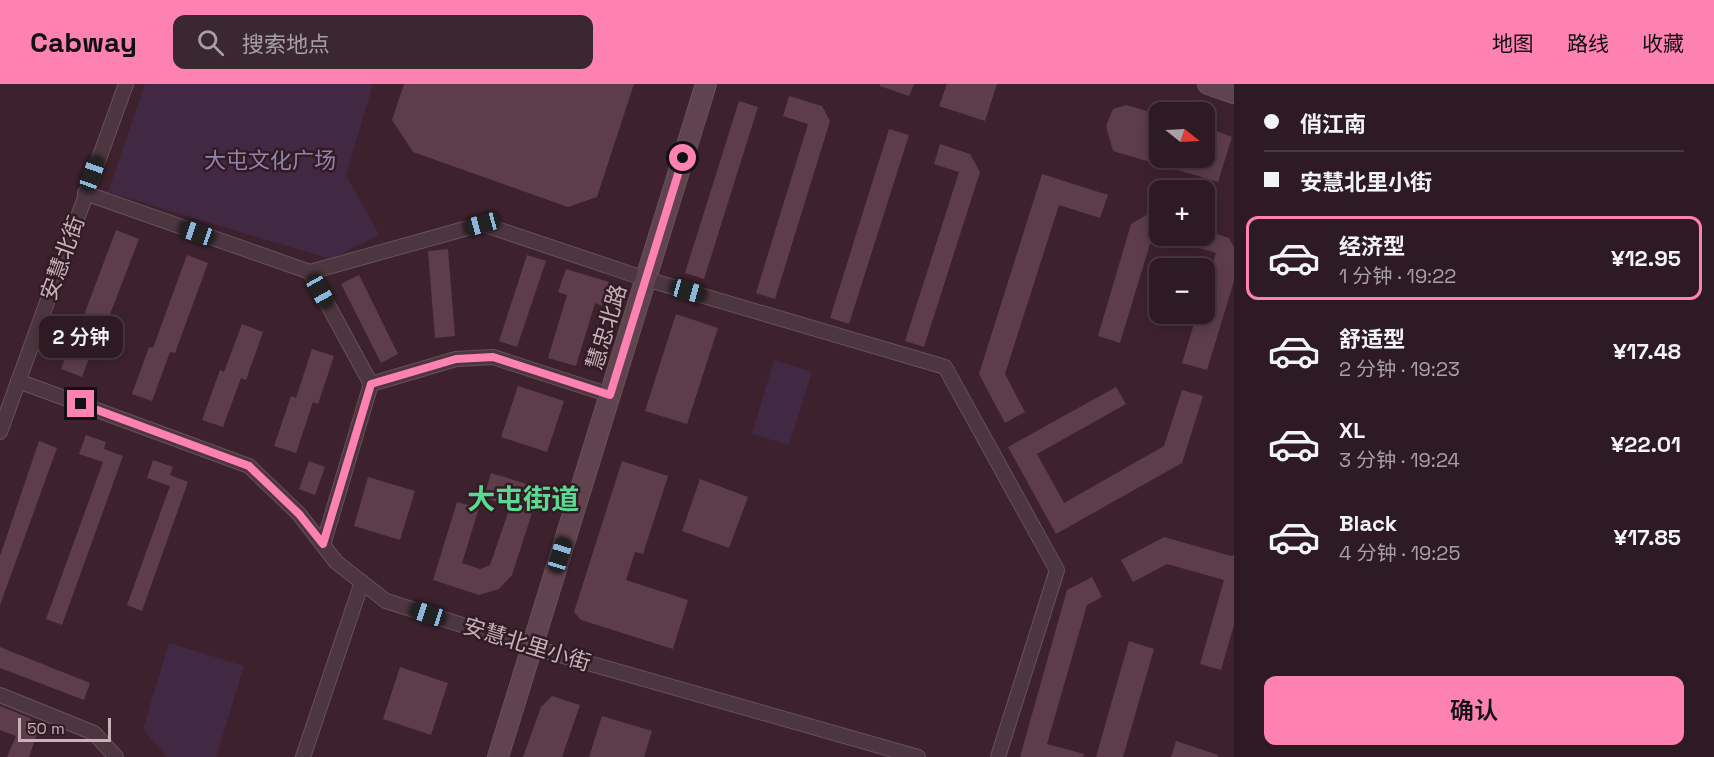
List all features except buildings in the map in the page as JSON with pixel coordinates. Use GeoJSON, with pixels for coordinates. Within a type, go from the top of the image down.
{"type":"FeatureCollection","features":[{"type":"Feature","properties":{"kind":"street","name":"安慧北街"},"geometry":{"type":"LineString","coordinates":[[0,432],[126,84]]}},
{"type":"Feature","properties":{"kind":"street","name":"慧忠北路"},"geometry":{"type":"LineString","coordinates":[[498,757],[706,84]]}},
{"type":"Feature","properties":{"kind":"street"},"geometry":{"type":"LineString","coordinates":[[1208,84],[1234,93]]}},
{"type":"Feature","properties":{"kind":"street"},"geometry":{"type":"LineString","coordinates":[[85,194],[310,272],[482,224],[646,279],[945,368],[1057,570],[998,757]]}},
{"type":"Feature","properties":{"kind":"street"},"geometry":{"type":"LineString","coordinates":[[310,272],[371,384],[323,544]]}},
{"type":"Feature","properties":{"kind":"street"},"geometry":{"type":"LineString","coordinates":[[371,384],[456,359],[493,357],[610,395]]}},
{"type":"Feature","properties":{"kind":"street","name":"安慧北里小街"},"geometry":{"type":"LineString","coordinates":[[18,381],[249,466],[299,514],[336,562],[386,601],[532,647],[918,757]]}},
{"type":"Feature","properties":{"kind":"street"},"geometry":{"type":"LineString","coordinates":[[303,757],[362,582]]}},
{"type":"Feature","properties":{"kind":"street"},"geometry":{"type":"LineString","coordinates":[[0,694],[94,733],[116,757]]}},
{"type":"Feature","properties":{"kind":"green space","name":"大屯文化广场"},"geometry":{"type":"Polygon","coordinates":[[[145,84],[373,84],[346,175],[379,235],[330,259],[108,192],[145,84]]]}},
{"type":"Feature","properties":{"kind":"green space"},"geometry":{"type":"Polygon","coordinates":[[[774,360],[812,372],[789,445],[752,434],[774,360]]]}},
{"type":"Feature","properties":{"kind":"green space"},"geometry":{"type":"Polygon","coordinates":[[[169,643],[244,666],[216,757],[167,757],[143,729],[169,643]]]}},
{"type":"Feature","properties":{"kind":"district","name":"大屯街道"},"geometry":{"type":"Point","coordinates":[523,499]}},
{"type":"Feature","properties":{"kind":"route"},"geometry":{"type":"LineString","coordinates":[[81,404],[249,466],[299,514],[323,544],[371,384],[456,359],[493,357],[610,395],[683,158]]}}]}
